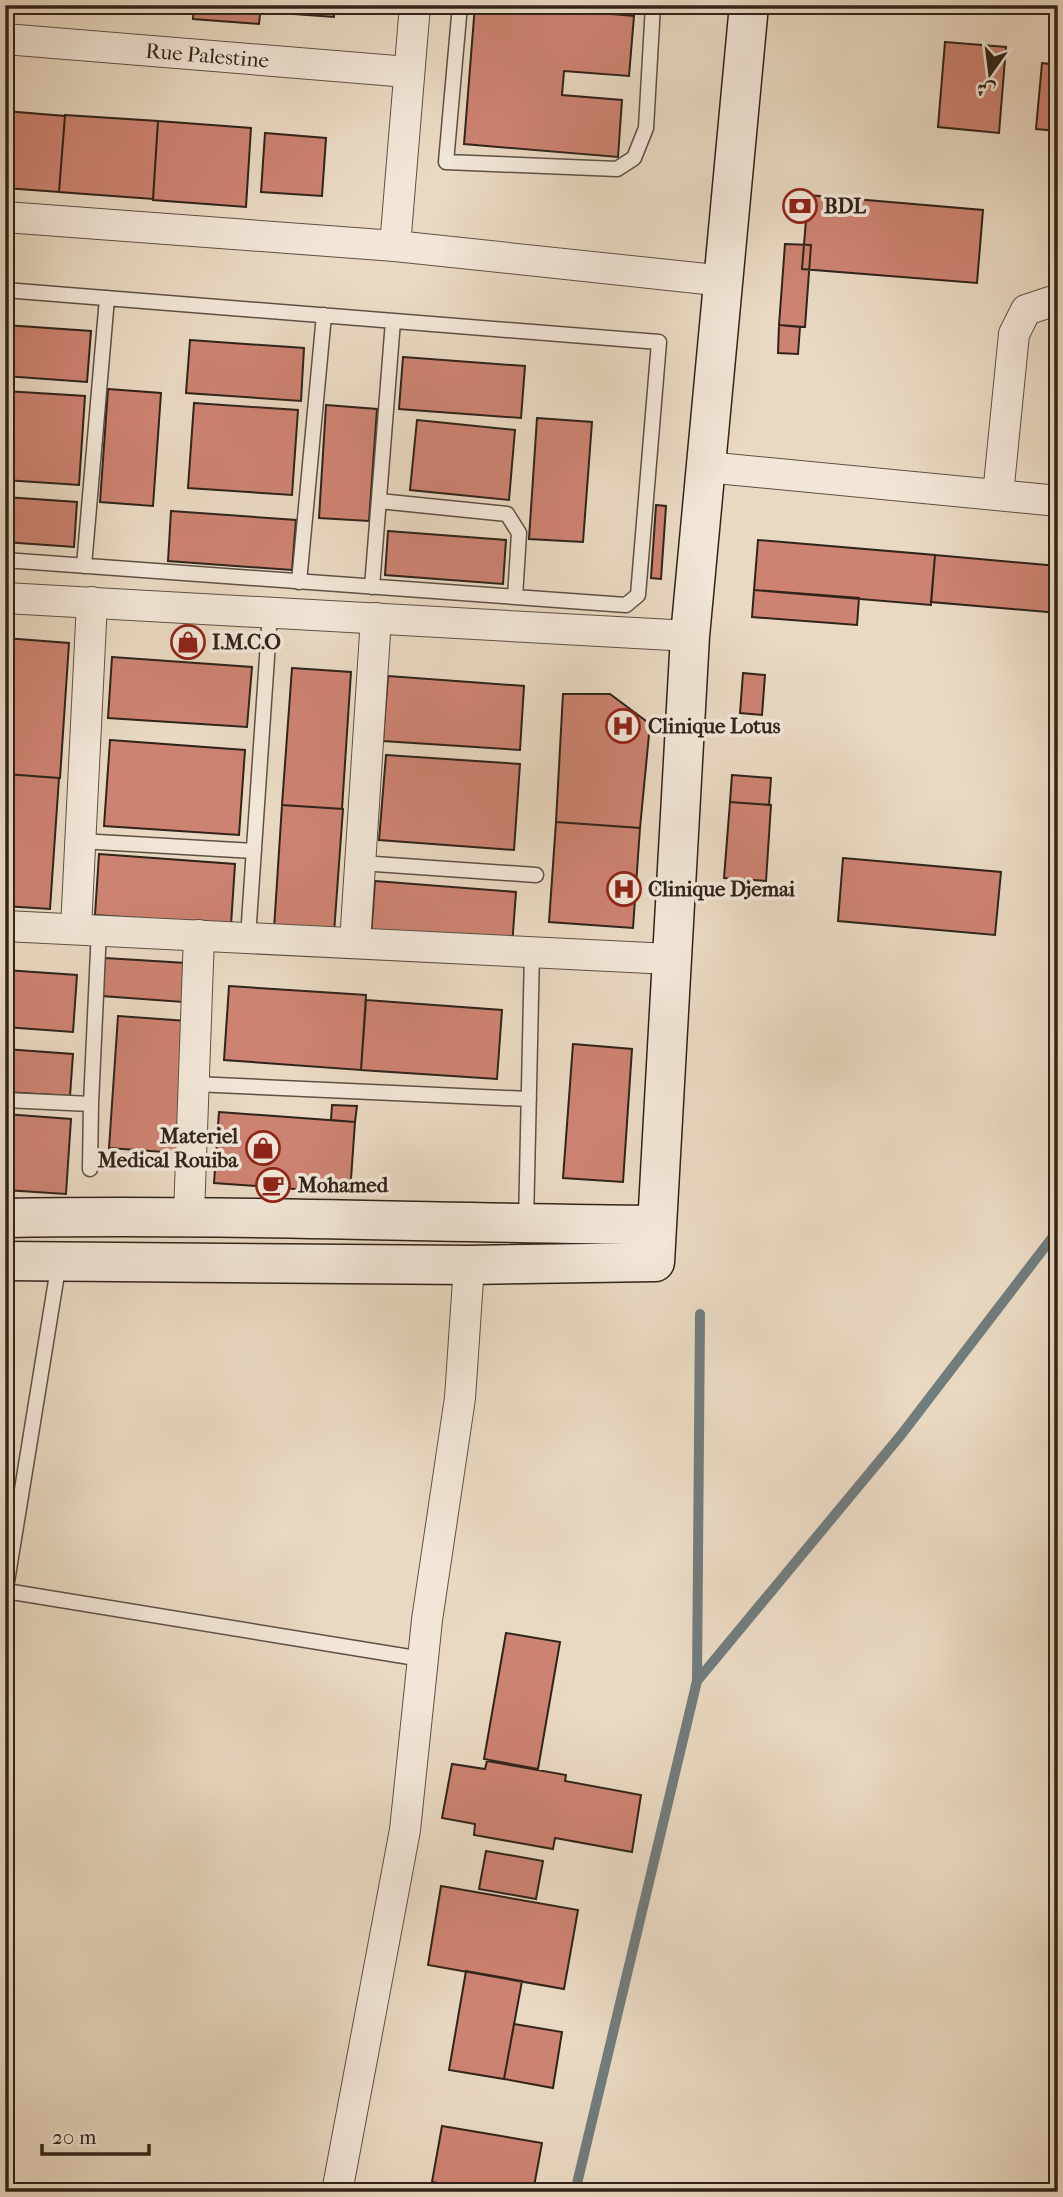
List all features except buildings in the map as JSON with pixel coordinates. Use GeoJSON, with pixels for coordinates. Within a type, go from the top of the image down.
{"type":"FeatureCollection","features":[{"type":"Feature","properties":{"kind":"street"},"geometry":{"type":"LineString","coordinates":[[395,246],[415,5]]}},
{"type":"Feature","properties":{"kind":"street"},"geometry":{"type":"LineString","coordinates":[[5,1261],[469,1265],[655,1262],[690,636],[749,5]]}},
{"type":"Feature","properties":{"kind":"street","name":"Rue Palestine"},"geometry":{"type":"LineString","coordinates":[[5,39],[408,72]]}},
{"type":"Feature","properties":{"kind":"street"},"geometry":{"type":"LineString","coordinates":[[5,217],[395,246],[725,281]]}},
{"type":"Feature","properties":{"kind":"street"},"geometry":{"type":"LineString","coordinates":[[998,495],[1014,334],[1026,310],[1050,302],[1058,303]]}},
{"type":"Feature","properties":{"kind":"street"},"geometry":{"type":"LineString","coordinates":[[706,467],[1058,501]]}},
{"type":"Feature","properties":{"kind":"street"},"geometry":{"type":"LineString","coordinates":[[5,598],[690,636]]}},
{"type":"Feature","properties":{"kind":"street"},"geometry":{"type":"LineString","coordinates":[[88,929],[80,841],[92,602]]}},
{"type":"Feature","properties":{"kind":"street"},"geometry":{"type":"LineString","coordinates":[[355,943],[376,618]]}},
{"type":"Feature","properties":{"kind":"street"},"geometry":{"type":"LineString","coordinates":[[5,926],[670,959]]}},
{"type":"Feature","properties":{"kind":"street"},"geometry":{"type":"LineString","coordinates":[[189,1215],[199,935]]}},
{"type":"Feature","properties":{"kind":"street"},"geometry":{"type":"LineString","coordinates":[[5,1218],[189,1215],[656,1225]]}},
{"type":"Feature","properties":{"kind":"street"},"geometry":{"type":"LineString","coordinates":[[337,2192],[405,1830],[422,1659],[454,1446],[469,1265]]}},
{"type":"Feature","properties":{"kind":"lane"},"geometry":{"type":"LineString","coordinates":[[460,5],[446,162],[617,169],[634,158],[646,128],[653,5]]}},
{"type":"Feature","properties":{"kind":"lane"},"geometry":{"type":"LineString","coordinates":[[5,290],[659,342],[638,595],[626,605],[5,560]]}},
{"type":"Feature","properties":{"kind":"lane"},"geometry":{"type":"LineString","coordinates":[[84,566],[107,298]]}},
{"type":"Feature","properties":{"kind":"lane"},"geometry":{"type":"LineString","coordinates":[[299,582],[324,315]]}},
{"type":"Feature","properties":{"kind":"lane"},"geometry":{"type":"LineString","coordinates":[[372,587],[393,321]]}},
{"type":"Feature","properties":{"kind":"lane"},"geometry":{"type":"LineString","coordinates":[[379,501],[507,514],[519,533],[515,597]]}},
{"type":"Feature","properties":{"kind":"lane"},"geometry":{"type":"LineString","coordinates":[[248,937],[270,613]]}},
{"type":"Feature","properties":{"kind":"lane"},"geometry":{"type":"LineString","coordinates":[[80,841],[254,851]]}},
{"type":"Feature","properties":{"kind":"lane"},"geometry":{"type":"LineString","coordinates":[[360,863],[536,875]]}},
{"type":"Feature","properties":{"kind":"lane"},"geometry":{"type":"LineString","coordinates":[[88,929],[90,1169]]}},
{"type":"Feature","properties":{"kind":"lane"},"geometry":{"type":"LineString","coordinates":[[526,1224],[532,952]]}},
{"type":"Feature","properties":{"kind":"lane"},"geometry":{"type":"LineString","coordinates":[[194,1084],[529,1099]]}},
{"type":"Feature","properties":{"kind":"lane"},"geometry":{"type":"LineString","coordinates":[[5,1100],[91,1104]]}},
{"type":"Feature","properties":{"kind":"lane"},"geometry":{"type":"LineString","coordinates":[[60,1261],[6,1592],[422,1659]]}},
{"type":"Feature","properties":{"kind":"waterway"},"geometry":{"type":"LineString","coordinates":[[575,2192],[697,1681],[901,1435],[1058,1230]]}},
{"type":"Feature","properties":{"kind":"waterway"},"geometry":{"type":"LineString","coordinates":[[697,1681],[700,1314]]}},
{"type":"Feature","properties":{"kind":"place","name":"BDL"},"geometry":{"type":"Point","coordinates":[800,206]}},
{"type":"Feature","properties":{"kind":"place","name":"I.M.C.O"},"geometry":{"type":"Point","coordinates":[188,642]}},
{"type":"Feature","properties":{"kind":"place","name":"Clinique Lotus"},"geometry":{"type":"Point","coordinates":[623,726]}},
{"type":"Feature","properties":{"kind":"place","name":"Clinique Djemai"},"geometry":{"type":"Point","coordinates":[624,889]}},
{"type":"Feature","properties":{"kind":"place","name":"Materiel Medical Rouiba"},"geometry":{"type":"Point","coordinates":[263,1148]}},
{"type":"Feature","properties":{"kind":"place","name":"Mohamed"},"geometry":{"type":"Point","coordinates":[273,1185]}}]}
